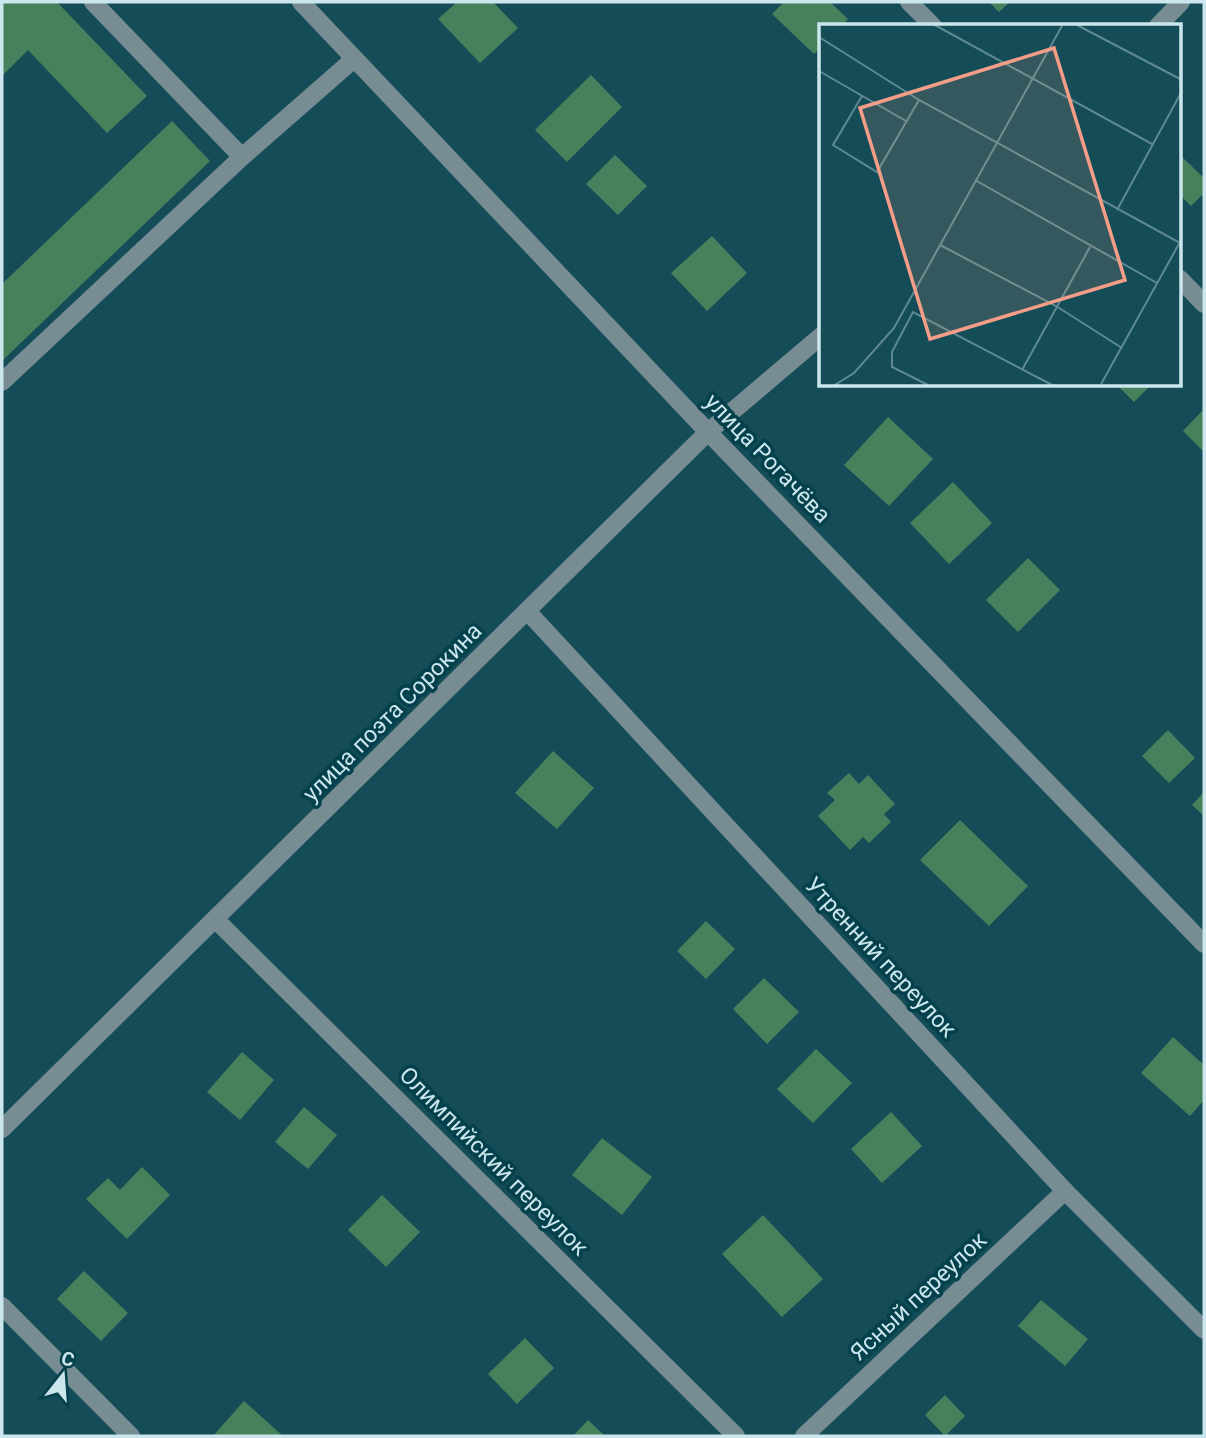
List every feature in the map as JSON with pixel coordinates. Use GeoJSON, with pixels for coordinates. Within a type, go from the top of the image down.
{"type":"FeatureCollection","features":[{"type":"Feature","properties":{"kind":"street"},"geometry":{"type":"LineString","coordinates":[[93,2],[242,157]]}},
{"type":"Feature","properties":{"kind":"street","name":"улица Рогачёва"},"geometry":{"type":"LineString","coordinates":[[301,2],[708,432],[1204,944]]}},
{"type":"Feature","properties":{"kind":"street"},"geometry":{"type":"LineString","coordinates":[[909,2],[931,24]]}},
{"type":"Feature","properties":{"kind":"street"},"geometry":{"type":"LineString","coordinates":[[1160,24],[1181,2]]}},
{"type":"Feature","properties":{"kind":"street"},"geometry":{"type":"LineString","coordinates":[[2,382],[242,157],[354,59]]}},
{"type":"Feature","properties":{"kind":"street"},"geometry":{"type":"LineString","coordinates":[[1182,281],[1204,304]]}},
{"type":"Feature","properties":{"kind":"street","name":"улица поэта Сорокина"},"geometry":{"type":"LineString","coordinates":[[2,1129],[708,432],[819,338]]}},
{"type":"Feature","properties":{"kind":"street","name":"Утренний переулок"},"geometry":{"type":"LineString","coordinates":[[528,612],[1065,1191],[1204,1330]]}},
{"type":"Feature","properties":{"kind":"street","name":"Олимпийский переулок"},"geometry":{"type":"LineString","coordinates":[[216,920],[736,1436]]}},
{"type":"Feature","properties":{"kind":"street","name":"Ясный переулок"},"geometry":{"type":"LineString","coordinates":[[804,1436],[1065,1191]]}},
{"type":"Feature","properties":{"kind":"street"},"geometry":{"type":"LineString","coordinates":[[2,1306],[131,1436]]}},
{"type":"Feature","properties":{"kind":"building"},"geometry":{"type":"Polygon","coordinates":[[[2,2],[57,2],[147,96],[107,133],[28,50],[2,76],[2,2]]]}},
{"type":"Feature","properties":{"kind":"building"},"geometry":{"type":"Polygon","coordinates":[[[457,2],[493,2],[518,28],[480,63],[438,19],[457,2]]]}},
{"type":"Feature","properties":{"kind":"building"},"geometry":{"type":"Polygon","coordinates":[[[784,2],[830,2],[848,19],[843,24],[819,24],[819,49],[814,54],[772,14],[784,2]]]}},
{"type":"Feature","properties":{"kind":"building"},"geometry":{"type":"Polygon","coordinates":[[[989,2],[1010,2],[999,12],[989,2]]]}},
{"type":"Feature","properties":{"kind":"building"},"geometry":{"type":"Polygon","coordinates":[[[591,75],[622,107],[567,162],[535,130],[591,75]]]}},
{"type":"Feature","properties":{"kind":"building"},"geometry":{"type":"Polygon","coordinates":[[[172,121],[210,161],[2,361],[2,284],[172,121]]]}},
{"type":"Feature","properties":{"kind":"building"},"geometry":{"type":"Polygon","coordinates":[[[615,155],[647,186],[618,215],[586,184],[615,155]]]}},
{"type":"Feature","properties":{"kind":"building"},"geometry":{"type":"Polygon","coordinates":[[[1182,157],[1204,178],[1204,193],[1191,206],[1182,197],[1182,157]]]}},
{"type":"Feature","properties":{"kind":"building"},"geometry":{"type":"Polygon","coordinates":[[[712,236],[747,273],[707,311],[671,273],[712,236]]]}},
{"type":"Feature","properties":{"kind":"building"},"geometry":{"type":"Polygon","coordinates":[[[1119,387],[1149,387],[1134,402],[1119,387]]]}},
{"type":"Feature","properties":{"kind":"building"},"geometry":{"type":"Polygon","coordinates":[[[1204,409],[1204,452],[1183,431],[1204,409]]]}},
{"type":"Feature","properties":{"kind":"building"},"geometry":{"type":"Polygon","coordinates":[[[888,417],[933,459],[889,506],[844,465],[888,417]]]}},
{"type":"Feature","properties":{"kind":"building"},"geometry":{"type":"Polygon","coordinates":[[[953,482],[992,523],[949,564],[910,523],[953,482]]]}},
{"type":"Feature","properties":{"kind":"building"},"geometry":{"type":"Polygon","coordinates":[[[1028,558],[1060,590],[1018,632],[986,600],[1028,558]]]}},
{"type":"Feature","properties":{"kind":"building"},"geometry":{"type":"Polygon","coordinates":[[[1168,730],[1195,758],[1169,783],[1142,756],[1168,730]]]}},
{"type":"Feature","properties":{"kind":"building"},"geometry":{"type":"Polygon","coordinates":[[[553,751],[594,788],[557,829],[515,793],[553,751]]]}},
{"type":"Feature","properties":{"kind":"building"},"geometry":{"type":"Polygon","coordinates":[[[849,773],[859,784],[868,775],[895,804],[884,814],[891,822],[869,843],[863,837],[850,850],[818,816],[835,800],[827,793],[849,773]]]}},
{"type":"Feature","properties":{"kind":"building"},"geometry":{"type":"Polygon","coordinates":[[[1204,792],[1204,816],[1192,805],[1204,792]]]}},
{"type":"Feature","properties":{"kind":"building"},"geometry":{"type":"Polygon","coordinates":[[[960,820],[1028,886],[989,926],[920,860],[960,820]]]}},
{"type":"Feature","properties":{"kind":"building"},"geometry":{"type":"Polygon","coordinates":[[[706,921],[735,949],[706,979],[677,951],[706,921]]]}},
{"type":"Feature","properties":{"kind":"building"},"geometry":{"type":"Polygon","coordinates":[[[764,978],[799,1012],[767,1044],[733,1009],[764,978]]]}},
{"type":"Feature","properties":{"kind":"building"},"geometry":{"type":"Polygon","coordinates":[[[1173,1037],[1204,1065],[1204,1100],[1190,1116],[1141,1073],[1173,1037]]]}},
{"type":"Feature","properties":{"kind":"building"},"geometry":{"type":"Polygon","coordinates":[[[816,1049],[852,1083],[813,1123],[777,1089],[816,1049]]]}},
{"type":"Feature","properties":{"kind":"building"},"geometry":{"type":"Polygon","coordinates":[[[242,1052],[274,1080],[240,1120],[207,1092],[242,1052]]]}},
{"type":"Feature","properties":{"kind":"building"},"geometry":{"type":"Polygon","coordinates":[[[304,1107],[337,1135],[308,1169],[275,1142],[304,1107]]]}},
{"type":"Feature","properties":{"kind":"building"},"geometry":{"type":"Polygon","coordinates":[[[891,1112],[922,1146],[882,1183],[851,1149],[891,1112]]]}},
{"type":"Feature","properties":{"kind":"building"},"geometry":{"type":"Polygon","coordinates":[[[602,1138],[652,1177],[622,1215],[572,1175],[602,1138]]]}},
{"type":"Feature","properties":{"kind":"building"},"geometry":{"type":"Polygon","coordinates":[[[142,1167],[170,1195],[127,1239],[86,1199],[108,1178],[120,1190],[142,1167]]]}},
{"type":"Feature","properties":{"kind":"building"},"geometry":{"type":"Polygon","coordinates":[[[382,1195],[420,1232],[386,1267],[348,1230],[382,1195]]]}},
{"type":"Feature","properties":{"kind":"building"},"geometry":{"type":"Polygon","coordinates":[[[763,1215],[823,1279],[782,1317],[722,1254],[763,1215]]]}},
{"type":"Feature","properties":{"kind":"building"},"geometry":{"type":"Polygon","coordinates":[[[84,1271],[128,1313],[101,1341],[57,1299],[84,1271]]]}},
{"type":"Feature","properties":{"kind":"building"},"geometry":{"type":"Polygon","coordinates":[[[1041,1300],[1088,1339],[1065,1366],[1018,1326],[1041,1300]]]}},
{"type":"Feature","properties":{"kind":"building"},"geometry":{"type":"Polygon","coordinates":[[[525,1338],[554,1368],[517,1404],[488,1374],[525,1338]]]}},
{"type":"Feature","properties":{"kind":"building"},"geometry":{"type":"Polygon","coordinates":[[[945,1395],[965,1416],[945,1436],[925,1415],[945,1395]]]}},
{"type":"Feature","properties":{"kind":"building"},"geometry":{"type":"Polygon","coordinates":[[[244,1401],[283,1436],[213,1436],[244,1401]]]}},
{"type":"Feature","properties":{"kind":"building"},"geometry":{"type":"Polygon","coordinates":[[[588,1420],[605,1436],[573,1436],[588,1420]]]}}]}
